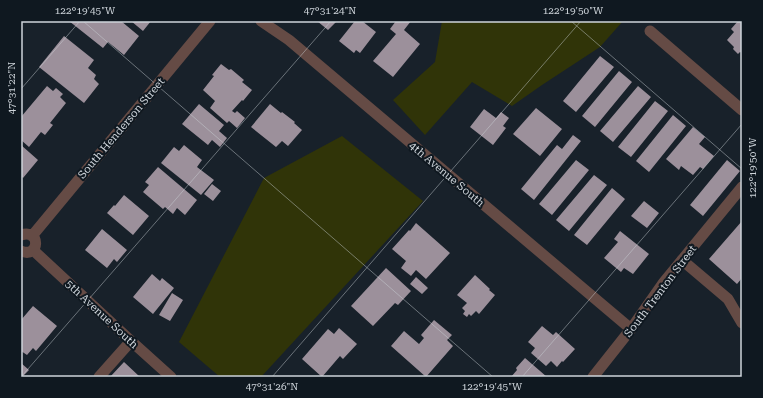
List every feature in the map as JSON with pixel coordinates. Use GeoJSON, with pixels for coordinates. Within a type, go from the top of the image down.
{"type":"FeatureCollection","features":[{"type":"Feature","properties":{"kind":"street","name":"South Henderson Street"},"geometry":{"type":"LineString","coordinates":[[32,236],[210,21]]}},
{"type":"Feature","properties":{"kind":"street","name":"4th Avenue South"},"geometry":{"type":"LineString","coordinates":[[261,21],[289,40],[631,329]]}},
{"type":"Feature","properties":{"kind":"street"},"geometry":{"type":"LineString","coordinates":[[650,31],[742,110]]}},
{"type":"Feature","properties":{"kind":"street","name":"South Trenton Street"},"geometry":{"type":"LineString","coordinates":[[593,377],[631,329],[664,282],[742,187]]}},
{"type":"Feature","properties":{"kind":"street"},"geometry":{"type":"LineString","coordinates":[[21,235],[27,234],[32,236],[36,241],[33,250],[27,253],[21,251]]}},
{"type":"Feature","properties":{"kind":"street","name":"5th Avenue South"},"geometry":{"type":"LineString","coordinates":[[33,250],[171,377]]}},
{"type":"Feature","properties":{"kind":"street"},"geometry":{"type":"LineString","coordinates":[[682,260],[728,299],[742,323]]}},
{"type":"Feature","properties":{"kind":"street"},"geometry":{"type":"LineString","coordinates":[[99,377],[131,341]]}},
{"type":"Feature","properties":{"kind":"green space"},"geometry":{"type":"Polygon","coordinates":[[[442,21],[623,21],[600,47],[512,106],[472,82],[425,135],[393,100],[435,62],[442,21]]]}},
{"type":"Feature","properties":{"kind":"green space"},"geometry":{"type":"Polygon","coordinates":[[[342,136],[423,201],[261,377],[220,377],[179,342],[264,178],[342,136]]]}},
{"type":"Feature","properties":{"kind":"building"},"geometry":{"type":"Polygon","coordinates":[[[69,21],[121,21],[139,36],[124,55],[108,42],[103,48],[69,21]]]}},
{"type":"Feature","properties":{"kind":"building"},"geometry":{"type":"Polygon","coordinates":[[[131,21],[151,21],[143,31],[131,21]]]}},
{"type":"Feature","properties":{"kind":"building"},"geometry":{"type":"Polygon","coordinates":[[[317,21],[337,21],[328,30],[317,21]]]}},
{"type":"Feature","properties":{"kind":"building"},"geometry":{"type":"Polygon","coordinates":[[[355,21],[362,21],[376,32],[360,53],[356,50],[354,53],[339,41],[355,21]]]}},
{"type":"Feature","properties":{"kind":"building"},"geometry":{"type":"Polygon","coordinates":[[[396,21],[411,21],[404,30],[420,44],[393,77],[373,61],[396,34],[390,29],[396,21]]]}},
{"type":"Feature","properties":{"kind":"building"},"geometry":{"type":"Polygon","coordinates":[[[738,21],[742,21],[742,53],[740,52],[738,54],[727,40],[734,32],[731,29],[738,21]]]}},
{"type":"Feature","properties":{"kind":"building"},"geometry":{"type":"Polygon","coordinates":[[[64,36],[94,60],[88,68],[96,75],[94,79],[99,84],[84,103],[39,67],[64,36]]]}},
{"type":"Feature","properties":{"kind":"building"},"geometry":{"type":"Polygon","coordinates":[[[600,56],[614,67],[576,112],[563,101],[600,56]]]}},
{"type":"Feature","properties":{"kind":"building"},"geometry":{"type":"Polygon","coordinates":[[[221,64],[229,70],[231,69],[244,80],[242,82],[252,90],[232,111],[235,113],[237,111],[245,118],[237,128],[229,121],[227,123],[210,108],[215,101],[203,90],[221,64]]]}},
{"type":"Feature","properties":{"kind":"building"},"geometry":{"type":"Polygon","coordinates":[[[619,71],[632,82],[595,127],[582,116],[619,71]]]}},
{"type":"Feature","properties":{"kind":"building"},"geometry":{"type":"Polygon","coordinates":[[[47,86],[53,91],[56,88],[63,94],[60,97],[66,103],[50,123],[53,125],[45,135],[41,132],[29,147],[21,140],[21,117],[47,86]]]}},
{"type":"Feature","properties":{"kind":"building"},"geometry":{"type":"Polygon","coordinates":[[[638,86],[651,97],[613,142],[600,131],[638,86]]]}},
{"type":"Feature","properties":{"kind":"building"},"geometry":{"type":"Polygon","coordinates":[[[655,101],[668,111],[631,157],[618,147],[655,101]]]}},
{"type":"Feature","properties":{"kind":"building"},"geometry":{"type":"Polygon","coordinates":[[[199,104],[224,125],[219,131],[227,138],[220,147],[212,140],[208,145],[182,124],[199,104]]]}},
{"type":"Feature","properties":{"kind":"building"},"geometry":{"type":"Polygon","coordinates":[[[270,104],[295,122],[294,123],[302,130],[288,146],[282,141],[276,147],[251,127],[270,104]]]}},
{"type":"Feature","properties":{"kind":"building"},"geometry":{"type":"Polygon","coordinates":[[[536,108],[562,129],[540,156],[513,134],[536,108]]]}},
{"type":"Feature","properties":{"kind":"building"},"geometry":{"type":"Polygon","coordinates":[[[484,109],[496,118],[501,112],[509,118],[503,126],[506,128],[493,145],[470,127],[484,109]]]}},
{"type":"Feature","properties":{"kind":"building"},"geometry":{"type":"Polygon","coordinates":[[[673,115],[686,126],[649,172],[636,161],[673,115]]]}},
{"type":"Feature","properties":{"kind":"building"},"geometry":{"type":"Polygon","coordinates":[[[693,127],[705,137],[699,144],[714,156],[703,169],[700,167],[693,175],[681,166],[679,170],[666,159],[693,127]]]}},
{"type":"Feature","properties":{"kind":"building"},"geometry":{"type":"Polygon","coordinates":[[[573,135],[581,141],[534,200],[521,189],[557,145],[562,149],[573,135]]]}},
{"type":"Feature","properties":{"kind":"building"},"geometry":{"type":"Polygon","coordinates":[[[21,145],[38,160],[23,178],[21,176],[21,145]]]}},
{"type":"Feature","properties":{"kind":"building"},"geometry":{"type":"Polygon","coordinates":[[[184,145],[202,160],[197,167],[214,180],[201,195],[161,163],[174,147],[179,151],[184,145]]]}},
{"type":"Feature","properties":{"kind":"building"},"geometry":{"type":"Polygon","coordinates":[[[576,160],[589,170],[552,215],[539,204],[576,160]]]}},
{"type":"Feature","properties":{"kind":"building"},"geometry":{"type":"Polygon","coordinates":[[[727,160],[740,171],[703,216],[690,205],[727,160]]]}},
{"type":"Feature","properties":{"kind":"building"},"geometry":{"type":"Polygon","coordinates":[[[158,167],[197,200],[185,215],[177,208],[173,214],[165,207],[163,209],[143,192],[149,185],[145,182],[158,167]]]}},
{"type":"Feature","properties":{"kind":"building"},"geometry":{"type":"Polygon","coordinates":[[[594,175],[607,185],[569,231],[556,220],[594,175]]]}},
{"type":"Feature","properties":{"kind":"building"},"geometry":{"type":"Polygon","coordinates":[[[212,184],[221,191],[213,201],[204,194],[212,184]]]}},
{"type":"Feature","properties":{"kind":"building"},"geometry":{"type":"Polygon","coordinates":[[[612,188],[625,199],[587,245],[574,235],[612,188]]]}},
{"type":"Feature","properties":{"kind":"building"},"geometry":{"type":"Polygon","coordinates":[[[124,195],[149,216],[133,235],[107,213],[124,195]]]}},
{"type":"Feature","properties":{"kind":"building"},"geometry":{"type":"Polygon","coordinates":[[[644,201],[659,213],[647,228],[631,216],[644,201]]]}},
{"type":"Feature","properties":{"kind":"building"},"geometry":{"type":"Polygon","coordinates":[[[742,221],[742,278],[737,284],[709,259],[742,221]]]}},
{"type":"Feature","properties":{"kind":"building"},"geometry":{"type":"Polygon","coordinates":[[[416,223],[450,253],[426,279],[416,270],[411,276],[401,268],[406,261],[392,249],[416,223]]]}},
{"type":"Feature","properties":{"kind":"building"},"geometry":{"type":"Polygon","coordinates":[[[102,229],[127,250],[117,262],[114,259],[107,268],[85,250],[102,229]]]}},
{"type":"Feature","properties":{"kind":"building"},"geometry":{"type":"Polygon","coordinates":[[[620,231],[649,254],[633,274],[624,268],[621,272],[604,258],[618,242],[614,239],[620,231]]]}},
{"type":"Feature","properties":{"kind":"building"},"geometry":{"type":"Polygon","coordinates":[[[386,268],[411,291],[398,305],[395,303],[373,326],[351,306],[386,268]]]}},
{"type":"Feature","properties":{"kind":"building"},"geometry":{"type":"Polygon","coordinates":[[[152,274],[160,281],[162,278],[174,288],[153,314],[133,297],[152,274]]]}},
{"type":"Feature","properties":{"kind":"building"},"geometry":{"type":"Polygon","coordinates":[[[475,275],[495,295],[479,314],[476,311],[471,316],[469,314],[467,317],[463,314],[465,311],[462,308],[467,303],[457,295],[475,275]]]}},
{"type":"Feature","properties":{"kind":"building"},"geometry":{"type":"Polygon","coordinates":[[[416,277],[428,288],[422,294],[410,284],[416,277]]]}},
{"type":"Feature","properties":{"kind":"building"},"geometry":{"type":"Polygon","coordinates":[[[172,293],[183,300],[170,321],[159,315],[172,293]]]}},
{"type":"Feature","properties":{"kind":"building"},"geometry":{"type":"Polygon","coordinates":[[[33,306],[57,326],[36,351],[33,348],[27,355],[21,351],[21,320],[33,306]]]}},
{"type":"Feature","properties":{"kind":"building"},"geometry":{"type":"Polygon","coordinates":[[[434,320],[452,335],[447,340],[453,346],[426,377],[391,346],[404,331],[419,344],[424,338],[421,335],[434,320]]]}},
{"type":"Feature","properties":{"kind":"building"},"geometry":{"type":"Polygon","coordinates":[[[542,326],[553,335],[556,332],[575,349],[557,367],[551,361],[546,366],[531,353],[535,348],[528,342],[542,326]]]}},
{"type":"Feature","properties":{"kind":"building"},"geometry":{"type":"Polygon","coordinates":[[[339,328],[357,344],[343,359],[340,356],[322,377],[302,359],[328,329],[334,334],[339,328]]]}},
{"type":"Feature","properties":{"kind":"building"},"geometry":{"type":"Polygon","coordinates":[[[525,358],[547,377],[511,377],[517,370],[516,368],[525,358]]]}},
{"type":"Feature","properties":{"kind":"building"},"geometry":{"type":"Polygon","coordinates":[[[124,362],[140,377],[110,377],[124,362]]]}},
{"type":"Feature","properties":{"kind":"building"},"geometry":{"type":"Polygon","coordinates":[[[21,363],[29,370],[22,377],[21,377],[21,363]]]}}]}
